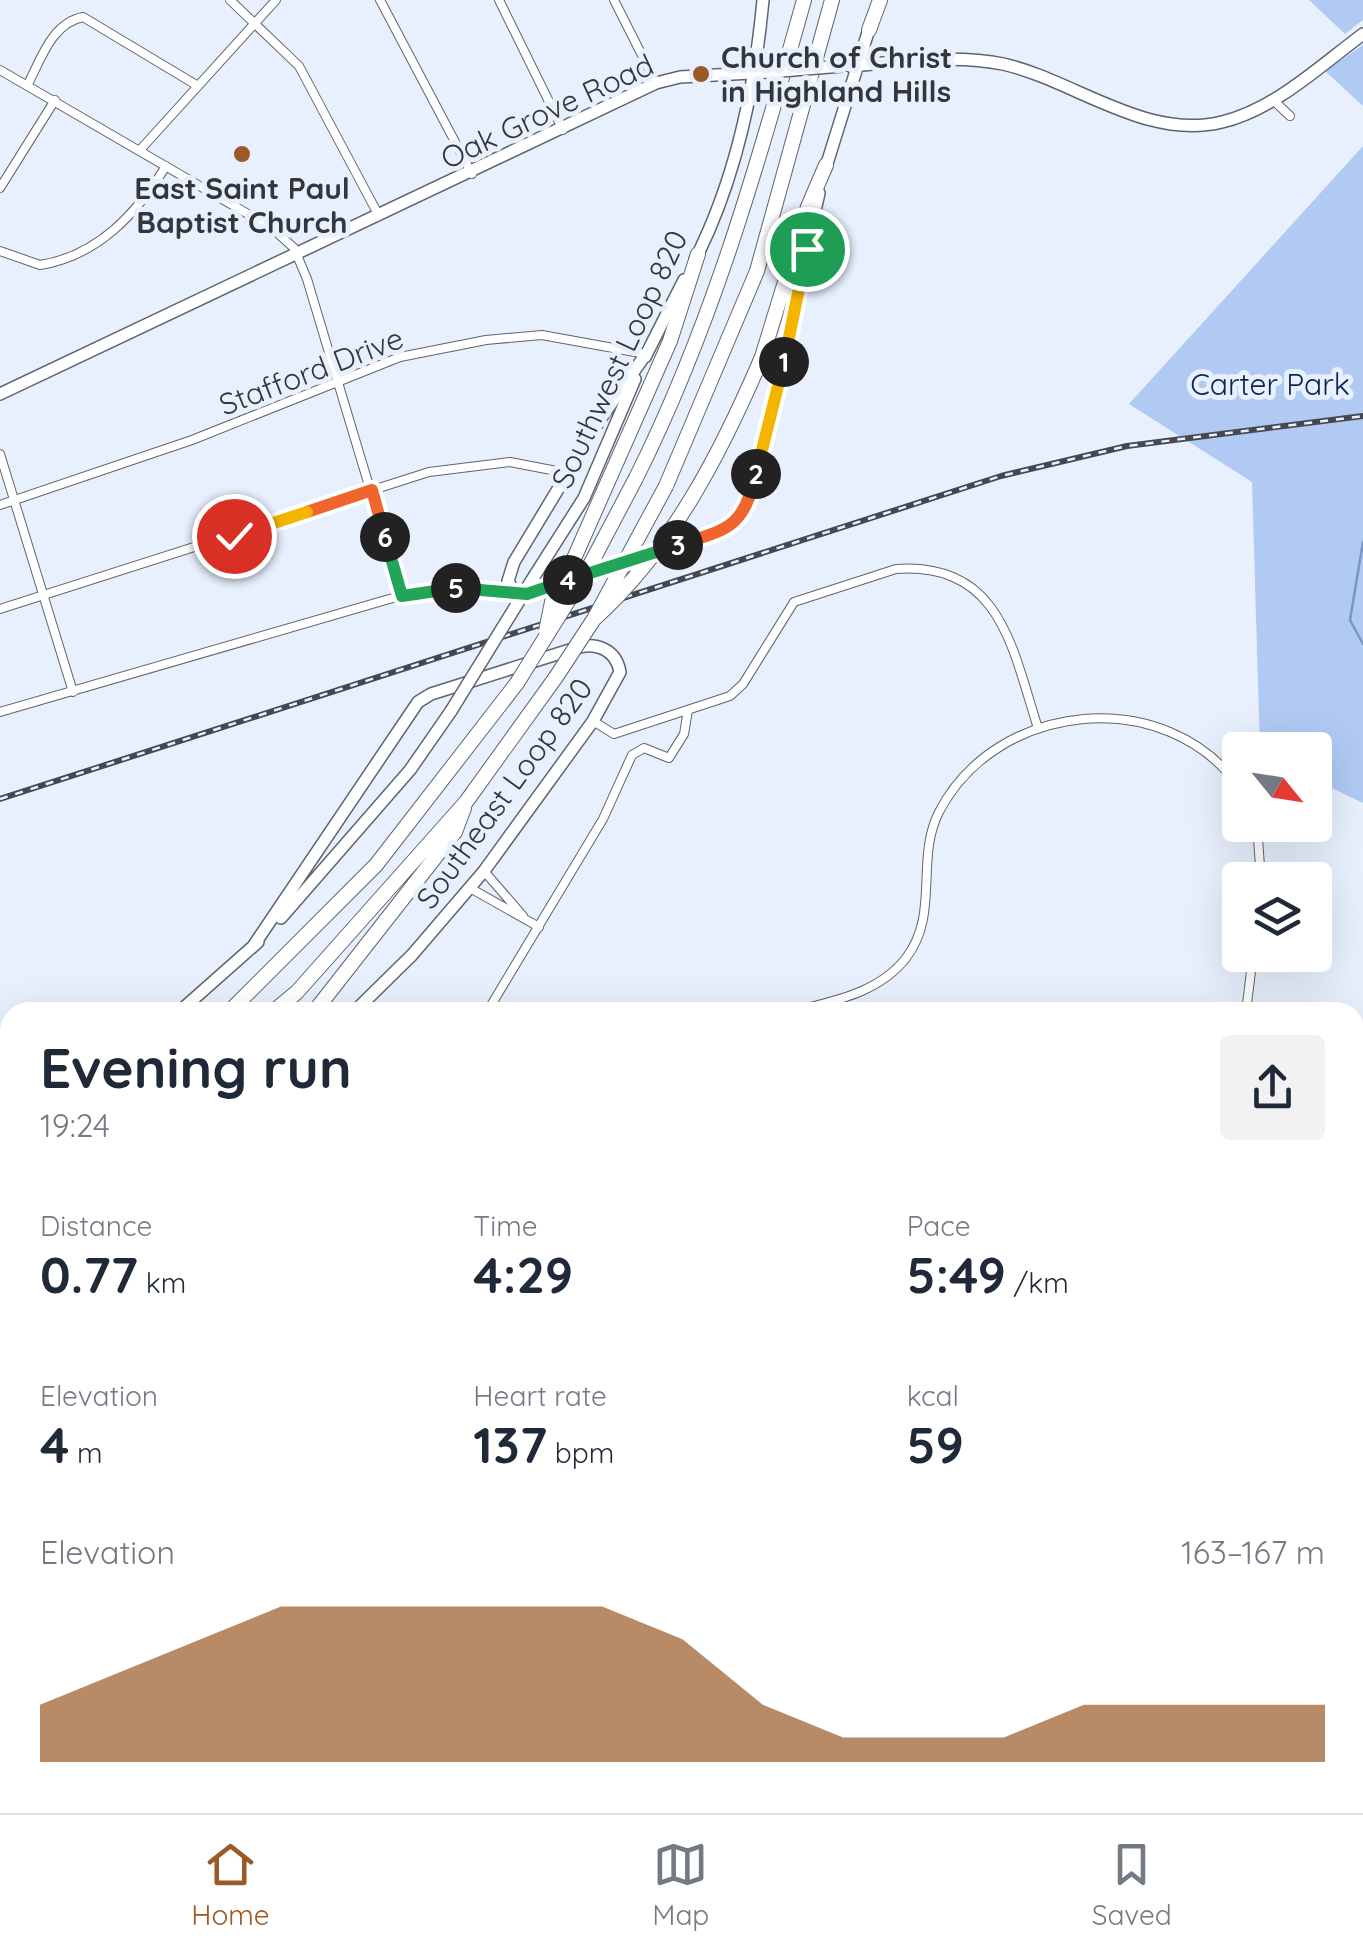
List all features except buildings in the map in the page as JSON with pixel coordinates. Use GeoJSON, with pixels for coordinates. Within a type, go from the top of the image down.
{"type":"FeatureCollection","features":[{"type":"Feature","properties":{"kind":"highway"},"geometry":{"type":"LineString","coordinates":[[240,1002],[376,865],[543,644],[636,478],[686,372],[727,262],[804,0]]}},
{"type":"Feature","properties":{"kind":"highway"},"geometry":{"type":"LineString","coordinates":[[284,1002],[310,978],[466,802],[594,619],[666,486],[757,271],[832,0]]}},
{"type":"Feature","properties":{"kind":"highway"},"geometry":{"type":"LineString","coordinates":[[825,30],[840,0]]}},
{"type":"Feature","properties":{"kind":"highway"},"geometry":{"type":"LineString","coordinates":[[868,30],[882,0]]}},
{"type":"Feature","properties":{"kind":"highway"},"geometry":{"type":"LineString","coordinates":[[594,619],[631,586],[685,508],[736,418],[762,357],[808,207],[826,166]]}},
{"type":"Feature","properties":{"kind":"highway"},"geometry":{"type":"LineString","coordinates":[[543,644],[552,602],[670,341],[698,254]]}},
{"type":"Feature","properties":{"kind":"highway"},"geometry":{"type":"LineString","coordinates":[[322,1002],[456,832],[466,802]]}},
{"type":"Feature","properties":{"kind":"main road","name":"Southwest Loop 820"},"geometry":{"type":"LineString","coordinates":[[451,711],[584,498],[646,354],[698,254],[726,179],[754,73],[763,0]]}},
{"type":"Feature","properties":{"kind":"main road"},"geometry":{"type":"LineString","coordinates":[[646,354],[566,473],[514,562],[509,589],[527,594],[736,523],[750,500],[848,66],[868,30]]}},
{"type":"Feature","properties":{"kind":"main road","name":"Oak Grove Road"},"geometry":{"type":"LineString","coordinates":[[0,394],[656,84],[680,77],[848,66],[1001,64],[1144,117],[1188,126],[1232,120],[1273,100],[1363,34]]}},
{"type":"Feature","properties":{"kind":"main road","name":"Southeast Loop 820"},"geometry":{"type":"LineString","coordinates":[[254,946],[418,702],[467,682],[596,645],[613,656],[620,672],[593,721],[484,871],[363,1002]]}},
{"type":"Feature","properties":{"kind":"main road","name":"Southeast Loop 820"},"geometry":{"type":"LineString","coordinates":[[191,1002],[254,946],[410,770],[451,711]]}},
{"type":"Feature","properties":{"kind":"street"},"geometry":{"type":"LineString","coordinates":[[230,0],[291,56],[313,88],[379,216]]}},
{"type":"Feature","properties":{"kind":"street"},"geometry":{"type":"LineString","coordinates":[[140,150],[276,0]]}},
{"type":"Feature","properties":{"kind":"street"},"geometry":{"type":"LineString","coordinates":[[380,0],[472,174]]}},
{"type":"Feature","properties":{"kind":"street"},"geometry":{"type":"LineString","coordinates":[[499,0],[563,130]]}},
{"type":"Feature","properties":{"kind":"street"},"geometry":{"type":"LineString","coordinates":[[614,0],[656,84]]}},
{"type":"Feature","properties":{"kind":"street"},"geometry":{"type":"LineString","coordinates":[[28,84],[61,27],[83,18],[198,86]]}},
{"type":"Feature","properties":{"kind":"street"},"geometry":{"type":"LineString","coordinates":[[0,70],[282,234],[297,254],[340,382],[402,596]]}},
{"type":"Feature","properties":{"kind":"street"},"geometry":{"type":"LineString","coordinates":[[0,188],[56,100]]}},
{"type":"Feature","properties":{"kind":"street"},"geometry":{"type":"LineString","coordinates":[[1273,100],[1290,116]]}},
{"type":"Feature","properties":{"kind":"street"},"geometry":{"type":"LineString","coordinates":[[0,250],[40,266],[78,254],[113,232],[139,208],[166,166]]}},
{"type":"Feature","properties":{"kind":"street","name":"Stafford Drive"},"geometry":{"type":"LineString","coordinates":[[0,504],[192,440],[400,358],[515,337],[574,339],[646,354]]}},
{"type":"Feature","properties":{"kind":"street"},"geometry":{"type":"LineString","coordinates":[[0,454],[73,692]]}},
{"type":"Feature","properties":{"kind":"street"},"geometry":{"type":"LineString","coordinates":[[0,609],[454,466],[510,462],[566,473]]}},
{"type":"Feature","properties":{"kind":"street"},"geometry":{"type":"LineString","coordinates":[[593,721],[614,734],[738,690],[794,602],[896,568],[912,568],[965,582],[990,603],[1004,626],[1038,728]]}},
{"type":"Feature","properties":{"kind":"street"},"geometry":{"type":"LineString","coordinates":[[0,712],[402,596],[452,588],[509,589]]}},
{"type":"Feature","properties":{"kind":"street"},"geometry":{"type":"LineString","coordinates":[[493,1002],[610,806],[632,755],[644,748],[669,758],[684,734],[688,710]]}},
{"type":"Feature","properties":{"kind":"street"},"geometry":{"type":"LineString","coordinates":[[827,1002],[859,993],[898,969],[924,925],[928,847],[947,798],[975,763],[1038,728],[1096,718],[1148,724],[1206,751],[1222,768]]}},
{"type":"Feature","properties":{"kind":"street"},"geometry":{"type":"LineString","coordinates":[[484,871],[523,916]]}},
{"type":"Feature","properties":{"kind":"street"},"geometry":{"type":"LineString","coordinates":[[470,888],[538,927]]}},
{"type":"Feature","properties":{"kind":"street"},"geometry":{"type":"LineString","coordinates":[[1247,1002],[1251,972]]}},
{"type":"Feature","properties":{"kind":"green space"},"geometry":{"type":"Polygon","coordinates":[[[1309,0],[1363,0],[1363,20],[1345,34],[1309,0]]]}},
{"type":"Feature","properties":{"kind":"green space"},"geometry":{"type":"Polygon","coordinates":[[[1363,45],[1363,106],[1325,71],[1363,45]]]}},
{"type":"Feature","properties":{"kind":"green space","name":"Carter Park"},"geometry":{"type":"Polygon","coordinates":[[[1363,146],[1363,803],[1332,788],[1332,732],[1259,732],[1252,482],[1129,404],[1363,146]]]}},
{"type":"Feature","properties":{"kind":"waterway"},"geometry":{"type":"LineString","coordinates":[[1363,542],[1350,620],[1363,644]]}},
{"type":"Feature","properties":{"kind":"railway"},"geometry":{"type":"LineString","coordinates":[[0,799],[1001,476],[1127,446],[1363,416]]}},
{"type":"Feature","properties":{"kind":"place","name":"Church of Christ in Highland Hills"},"geometry":{"type":"Point","coordinates":[701,74]}},
{"type":"Feature","properties":{"kind":"place","name":"East Saint Paul Baptist Church"},"geometry":{"type":"Point","coordinates":[242,154]}},
{"type":"Feature","properties":{"kind":"route"},"geometry":{"type":"LineString","coordinates":[[234,536],[372,490],[402,596],[452,588],[509,589],[527,594],[730,528],[750,500],[807,249]]}}]}
